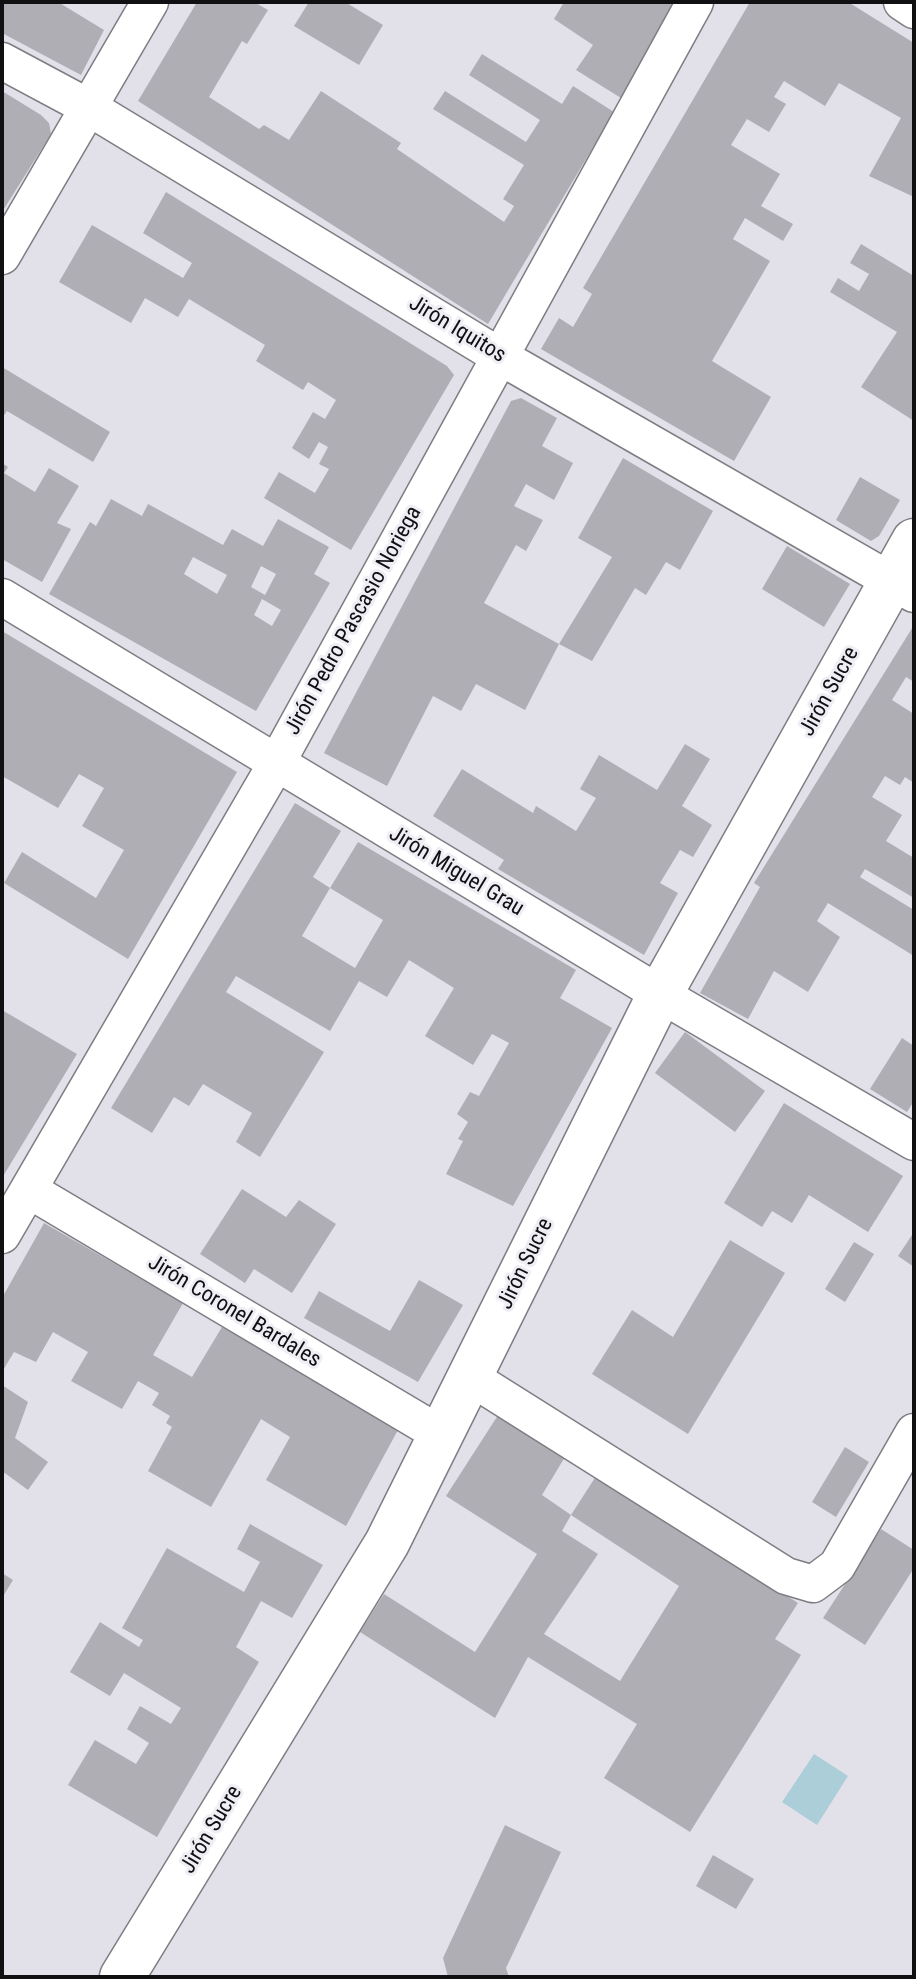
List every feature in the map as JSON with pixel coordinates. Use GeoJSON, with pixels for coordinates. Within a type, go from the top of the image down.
{"type":"FeatureCollection","features":[{"type":"Feature","properties":{"kind":"street"},"geometry":{"type":"LineString","coordinates":[[2,256],[150,2]]}},
{"type":"Feature","properties":{"kind":"street","name":"Jirón Pedro Pascasio Noriega"},"geometry":{"type":"LineString","coordinates":[[2,1235],[276,764],[695,2]]}},
{"type":"Feature","properties":{"kind":"street"},"geometry":{"type":"LineString","coordinates":[[902,2],[914,10]]}},
{"type":"Feature","properties":{"kind":"street","name":"Jirón Iquitos"},"geometry":{"type":"LineString","coordinates":[[2,61],[88,107],[499,356],[903,588]]}},
{"type":"Feature","properties":{"kind":"street","name":"Jirón Sucre"},"geometry":{"type":"LineString","coordinates":[[122,1977],[387,1543],[660,994],[903,588],[914,541]]}},
{"type":"Feature","properties":{"kind":"street","name":"Jirón Miguel Grau"},"geometry":{"type":"LineString","coordinates":[[2,597],[660,994],[914,1142]]}},
{"type":"Feature","properties":{"kind":"street","name":"Jirón Coronel Bardales"},"geometry":{"type":"LineString","coordinates":[[29,1190],[440,1434]]}},
{"type":"Feature","properties":{"kind":"street"},"geometry":{"type":"LineString","coordinates":[[470,1377],[786,1576],[813,1584],[837,1566],[914,1432]]}},
{"type":"Feature","properties":{"kind":"water"},"geometry":{"type":"Polygon","coordinates":[[[814,1754],[848,1776],[817,1825],[782,1802],[814,1754]]]}},
{"type":"Feature","properties":{"kind":"building"},"geometry":{"type":"Polygon","coordinates":[[[2,2],[58,2],[104,30],[81,75],[2,33],[2,2]]]}},
{"type":"Feature","properties":{"kind":"building"},"geometry":{"type":"Polygon","coordinates":[[[197,2],[254,2],[268,10],[247,44],[242,41],[209,97],[259,129],[264,125],[289,140],[321,91],[401,143],[397,149],[504,222],[514,206],[503,199],[524,165],[433,109],[445,91],[526,142],[540,120],[469,75],[482,54],[562,104],[573,86],[614,112],[488,324],[138,101],[197,2]]]}},
{"type":"Feature","properties":{"kind":"building"},"geometry":{"type":"Polygon","coordinates":[[[309,2],[345,2],[383,25],[359,65],[294,26],[309,2]]]}},
{"type":"Feature","properties":{"kind":"building"},"geometry":{"type":"Polygon","coordinates":[[[564,2],[677,2],[621,98],[576,70],[593,45],[554,19],[564,2]]]}},
{"type":"Feature","properties":{"kind":"building"},"geometry":{"type":"Polygon","coordinates":[[[750,2],[848,2],[914,43],[914,197],[869,176],[901,118],[839,83],[825,106],[784,81],[774,97],[786,104],[769,132],[747,119],[731,145],[780,174],[761,206],[793,224],[783,241],[745,218],[733,239],[770,261],[712,361],[771,397],[734,461],[541,349],[559,318],[573,327],[592,294],[583,288],[750,2]]]}},
{"type":"Feature","properties":{"kind":"building"},"geometry":{"type":"Polygon","coordinates":[[[2,91],[41,115],[49,123],[51,134],[2,212],[2,91]]]}},
{"type":"Feature","properties":{"kind":"building"},"geometry":{"type":"Polygon","coordinates":[[[166,192],[447,366],[454,375],[351,550],[264,498],[279,472],[315,493],[329,469],[319,464],[328,447],[319,442],[309,459],[292,448],[313,412],[325,419],[336,400],[308,382],[303,390],[256,361],[265,345],[189,299],[178,317],[145,298],[131,323],[59,282],[92,225],[183,278],[192,263],[143,233],[166,192]]]}},
{"type":"Feature","properties":{"kind":"building"},"geometry":{"type":"Polygon","coordinates":[[[861,244],[914,276],[914,421],[861,387],[897,332],[830,292],[838,278],[859,291],[869,274],[850,263],[861,244]]]}},
{"type":"Feature","properties":{"kind":"building"},"geometry":{"type":"Polygon","coordinates":[[[2,367],[110,432],[93,462],[7,411],[2,418],[2,367]]]}},
{"type":"Feature","properties":{"kind":"building"},"geometry":{"type":"Polygon","coordinates":[[[521,398],[557,418],[542,446],[573,463],[554,500],[526,484],[514,506],[543,520],[526,551],[516,545],[484,603],[559,644],[525,710],[476,684],[461,711],[433,696],[387,786],[324,753],[511,401],[521,398]]]}},
{"type":"Feature","properties":{"kind":"building"},"geometry":{"type":"Polygon","coordinates":[[[623,458],[713,511],[680,570],[666,562],[646,595],[635,588],[592,661],[559,644],[612,557],[578,538],[623,458]]]}},
{"type":"Feature","properties":{"kind":"building"},"geometry":{"type":"Polygon","coordinates":[[[2,463],[8,467],[4,473],[35,492],[49,468],[79,486],[57,523],[71,529],[42,582],[2,559],[2,463]]]}},
{"type":"Feature","properties":{"kind":"building"},"geometry":{"type":"Polygon","coordinates":[[[860,477],[900,500],[879,536],[871,541],[836,520],[860,477]]]}},
{"type":"Feature","properties":{"kind":"building"},"geometry":{"type":"Polygon","coordinates":[[[111,499],[142,516],[148,504],[223,545],[232,529],[263,546],[278,519],[329,547],[314,574],[330,583],[256,711],[49,594],[90,522],[96,526],[111,499]],[[193,557],[184,574],[217,594],[227,575],[193,557]],[[261,566],[251,587],[265,595],[276,574],[261,566]],[[262,599],[254,615],[272,626],[281,610],[262,599]]]}},
{"type":"Feature","properties":{"kind":"building"},"geometry":{"type":"Polygon","coordinates":[[[787,546],[850,584],[824,627],[762,589],[787,546]]]}},
{"type":"Feature","properties":{"kind":"building"},"geometry":{"type":"Polygon","coordinates":[[[914,625],[914,682],[906,677],[892,700],[914,714],[914,783],[905,777],[900,785],[885,776],[872,797],[902,815],[886,841],[914,858],[914,898],[865,869],[860,877],[914,910],[914,956],[828,903],[817,921],[840,937],[808,992],[774,971],[748,1019],[700,993],[760,887],[754,883],[914,625]]]}},
{"type":"Feature","properties":{"kind":"building"},"geometry":{"type":"Polygon","coordinates":[[[2,631],[237,772],[128,959],[4,883],[22,852],[96,898],[124,850],[82,826],[104,788],[79,774],[58,808],[2,776],[2,631]]]}},
{"type":"Feature","properties":{"kind":"building"},"geometry":{"type":"Polygon","coordinates":[[[685,744],[710,759],[682,806],[712,825],[693,857],[680,850],[660,883],[678,893],[644,955],[498,869],[504,860],[433,816],[462,769],[533,813],[536,806],[576,831],[596,798],[580,789],[599,755],[657,790],[685,744]]]}},
{"type":"Feature","properties":{"kind":"building"},"geometry":{"type":"Polygon","coordinates":[[[295,803],[341,831],[313,877],[330,888],[358,842],[576,970],[560,998],[612,1028],[513,1206],[446,1174],[463,1141],[458,1139],[468,1122],[457,1114],[470,1092],[479,1096],[509,1043],[492,1034],[473,1065],[425,1036],[454,988],[409,960],[387,997],[359,981],[330,1031],[236,976],[226,992],[324,1052],[260,1157],[236,1142],[252,1113],[203,1084],[189,1106],[174,1097],[152,1133],[111,1108],[295,803]],[[330,888],[302,936],[355,968],[383,920],[330,888]]]}},
{"type":"Feature","properties":{"kind":"building"},"geometry":{"type":"Polygon","coordinates":[[[2,1010],[77,1054],[2,1178],[2,1010]]]}},
{"type":"Feature","properties":{"kind":"building"},"geometry":{"type":"Polygon","coordinates":[[[685,1032],[765,1091],[735,1132],[655,1073],[685,1032]]]}},
{"type":"Feature","properties":{"kind":"building"},"geometry":{"type":"Polygon","coordinates":[[[902,1038],[914,1046],[914,1101],[907,1112],[870,1089],[902,1038]]]}},
{"type":"Feature","properties":{"kind":"building"},"geometry":{"type":"Polygon","coordinates":[[[784,1103],[903,1176],[868,1232],[809,1195],[792,1223],[772,1211],[762,1227],[724,1203],[784,1103]]]}},
{"type":"Feature","properties":{"kind":"building"},"geometry":{"type":"Polygon","coordinates":[[[242,1189],[286,1217],[299,1200],[336,1224],[292,1293],[254,1269],[245,1283],[200,1254],[242,1189]]]}},
{"type":"Feature","properties":{"kind":"building"},"geometry":{"type":"Polygon","coordinates":[[[44,1223],[183,1303],[153,1355],[192,1377],[222,1327],[399,1428],[346,1526],[266,1480],[290,1437],[261,1419],[211,1507],[148,1471],[172,1427],[166,1423],[170,1416],[152,1405],[159,1393],[138,1381],[122,1409],[71,1381],[88,1352],[53,1332],[36,1362],[14,1352],[2,1372],[2,1298],[44,1223]]]}},
{"type":"Feature","properties":{"kind":"building"},"geometry":{"type":"Polygon","coordinates":[[[914,1232],[914,1267],[898,1256],[914,1232]]]}},
{"type":"Feature","properties":{"kind":"building"},"geometry":{"type":"Polygon","coordinates":[[[730,1240],[785,1273],[688,1434],[592,1374],[632,1310],[673,1337],[730,1240]]]}},
{"type":"Feature","properties":{"kind":"building"},"geometry":{"type":"Polygon","coordinates":[[[854,1242],[874,1254],[845,1302],[825,1289],[854,1242]]]}},
{"type":"Feature","properties":{"kind":"building"},"geometry":{"type":"Polygon","coordinates":[[[419,1280],[463,1305],[418,1382],[304,1318],[319,1291],[390,1331],[419,1280]]]}},
{"type":"Feature","properties":{"kind":"building"},"geometry":{"type":"Polygon","coordinates":[[[2,1385],[28,1402],[15,1438],[48,1462],[28,1490],[2,1471],[2,1385]]]}},
{"type":"Feature","properties":{"kind":"building"},"geometry":{"type":"Polygon","coordinates":[[[502,1409],[568,1452],[542,1495],[571,1515],[598,1473],[798,1603],[775,1639],[801,1655],[690,1832],[604,1778],[637,1724],[528,1657],[495,1718],[360,1632],[384,1594],[475,1652],[537,1554],[446,1496],[502,1409]],[[571,1515],[562,1531],[598,1554],[544,1634],[620,1681],[679,1586],[571,1515]]]}},
{"type":"Feature","properties":{"kind":"building"},"geometry":{"type":"Polygon","coordinates":[[[845,1447],[869,1462],[836,1517],[812,1502],[845,1447]]]}},
{"type":"Feature","properties":{"kind":"building"},"geometry":{"type":"Polygon","coordinates":[[[250,1524],[323,1565],[292,1618],[261,1601],[236,1647],[259,1662],[157,1837],[68,1785],[95,1740],[136,1764],[149,1743],[127,1729],[140,1706],[171,1724],[181,1708],[124,1673],[110,1696],[70,1672],[100,1622],[139,1647],[143,1640],[122,1628],[167,1548],[244,1592],[260,1562],[237,1549],[250,1524]]]}},
{"type":"Feature","properties":{"kind":"building"},"geometry":{"type":"Polygon","coordinates":[[[881,1529],[914,1550],[914,1568],[865,1645],[823,1618],[881,1529]]]}},
{"type":"Feature","properties":{"kind":"building"},"geometry":{"type":"Polygon","coordinates":[[[2,1573],[13,1580],[2,1598],[2,1573]]]}},
{"type":"Feature","properties":{"kind":"building"},"geometry":{"type":"Polygon","coordinates":[[[505,1825],[561,1852],[506,1968],[509,1977],[448,1977],[443,1958],[505,1825]]]}},
{"type":"Feature","properties":{"kind":"building"},"geometry":{"type":"Polygon","coordinates":[[[713,1855],[754,1879],[736,1909],[696,1886],[713,1855]]]}}]}
